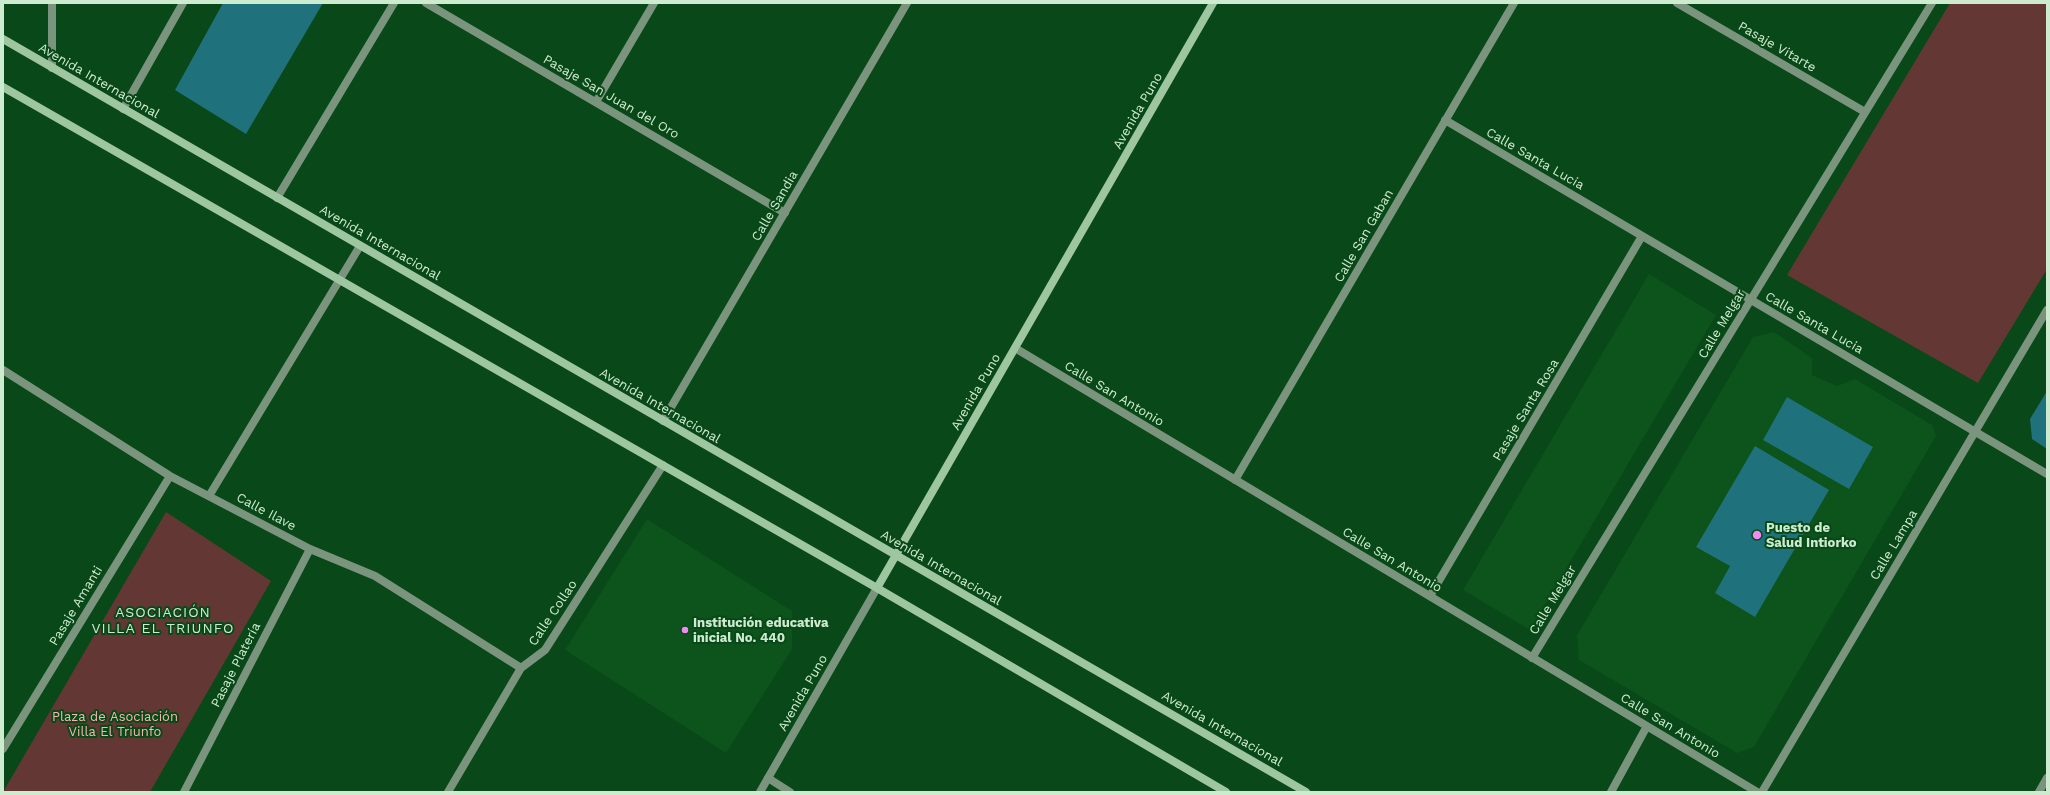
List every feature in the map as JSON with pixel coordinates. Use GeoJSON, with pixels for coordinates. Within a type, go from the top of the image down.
{"type":"FeatureCollection","features":[{"type":"Feature","properties":{"kind":"main road","name":"Avenida Puno"},"geometry":{"type":"LineString","coordinates":[[877,588],[1213,3]]}},
{"type":"Feature","properties":{"kind":"main road","name":"Avenida Internacional"},"geometry":{"type":"LineString","coordinates":[[3,39],[1306,792]]}},
{"type":"Feature","properties":{"kind":"main road"},"geometry":{"type":"LineString","coordinates":[[3,87],[877,588],[1226,792]]}},
{"type":"Feature","properties":{"kind":"street"},"geometry":{"type":"LineString","coordinates":[[52,3],[52,68]]}},
{"type":"Feature","properties":{"kind":"street"},"geometry":{"type":"LineString","coordinates":[[123,109],[183,3]]}},
{"type":"Feature","properties":{"kind":"street"},"geometry":{"type":"LineString","coordinates":[[277,198],[394,3]]}},
{"type":"Feature","properties":{"kind":"street","name":"Pasaje San Juan del Oro"},"geometry":{"type":"LineString","coordinates":[[426,3],[784,213]]}},
{"type":"Feature","properties":{"kind":"street"},"geometry":{"type":"LineString","coordinates":[[596,102],[654,3]]}},
{"type":"Feature","properties":{"kind":"street","name":"Calle Sandia"},"geometry":{"type":"LineString","coordinates":[[663,421],[907,3]]}},
{"type":"Feature","properties":{"kind":"street","name":"Calle San Gaban"},"geometry":{"type":"LineString","coordinates":[[1235,480],[1514,3]]}},
{"type":"Feature","properties":{"kind":"street","name":"Pasaje Vitarte"},"geometry":{"type":"LineString","coordinates":[[1677,3],[1865,112]]}},
{"type":"Feature","properties":{"kind":"street","name":"Calle Melgar"},"geometry":{"type":"LineString","coordinates":[[1532,658],[1932,3]]}},
{"type":"Feature","properties":{"kind":"street","name":"Calle Santa Lucia"},"geometry":{"type":"LineString","coordinates":[[1445,120],[2047,474]]}},
{"type":"Feature","properties":{"kind":"street","name":"Pasaje Santa Rosa"},"geometry":{"type":"LineString","coordinates":[[1430,596],[1642,236]]}},
{"type":"Feature","properties":{"kind":"street"},"geometry":{"type":"LineString","coordinates":[[209,496],[360,246]]}},
{"type":"Feature","properties":{"kind":"street","name":"Calle Lampa"},"geometry":{"type":"LineString","coordinates":[[1762,792],[2047,310]]}},
{"type":"Feature","properties":{"kind":"street","name":"Calle San Antonio"},"geometry":{"type":"LineString","coordinates":[[1015,348],[1757,792]]}},
{"type":"Feature","properties":{"kind":"street","name":"Calle Ilave"},"geometry":{"type":"LineString","coordinates":[[3,370],[170,476],[310,549],[375,576],[521,668]]}},
{"type":"Feature","properties":{"kind":"street","name":"Calle Collao"},"geometry":{"type":"LineString","coordinates":[[448,792],[521,668],[545,650],[663,465]]}},
{"type":"Feature","properties":{"kind":"street","name":"Pasaje Amanti"},"geometry":{"type":"LineString","coordinates":[[3,749],[170,476]]}},
{"type":"Feature","properties":{"kind":"street","name":"Pasaje Platería"},"geometry":{"type":"LineString","coordinates":[[184,792],[310,549]]}},
{"type":"Feature","properties":{"kind":"street","name":"Avenida Puno"},"geometry":{"type":"LineString","coordinates":[[760,792],[877,588]]}},
{"type":"Feature","properties":{"kind":"street"},"geometry":{"type":"LineString","coordinates":[[1611,792],[1646,726]]}},
{"type":"Feature","properties":{"kind":"street"},"geometry":{"type":"LineString","coordinates":[[768,778],[790,792]]}},
{"type":"Feature","properties":{"kind":"street"},"geometry":{"type":"LineString","coordinates":[[2039,792],[2047,778]]}},
{"type":"Feature","properties":{"kind":"shaded area"},"geometry":{"type":"Polygon","coordinates":[[[1649,274],[1716,315],[1530,630],[1463,590],[1649,274]]]}},
{"type":"Feature","properties":{"kind":"shaded area","name":"Puesto de Salud Intiorko"},"geometry":{"type":"Polygon","coordinates":[[[1774,332],[1812,358],[1812,375],[1837,386],[1855,379],[1932,425],[1936,436],[1754,747],[1737,753],[1579,660],[1577,635],[1753,337],[1774,332]]]}},
{"type":"Feature","properties":{"kind":"shaded area","name":"Institución educativa inicial No. 440"},"geometry":{"type":"Polygon","coordinates":[[[647,519],[792,611],[792,649],[726,753],[565,650],[647,519]]]}},
{"type":"Feature","properties":{"kind":"green space"},"geometry":{"type":"Polygon","coordinates":[[[1950,3],[2047,3],[2047,269],[1978,383],[1787,275],[1950,3]]]}},
{"type":"Feature","properties":{"kind":"green space","name":"Plaza de Asociación Villa El Triunfo"},"geometry":{"type":"Polygon","coordinates":[[[166,512],[271,581],[150,792],[3,792],[166,512]]]}},
{"type":"Feature","properties":{"kind":"building"},"geometry":{"type":"Polygon","coordinates":[[[223,3],[323,3],[246,134],[175,90],[223,3]]]}},
{"type":"Feature","properties":{"kind":"building"},"geometry":{"type":"Polygon","coordinates":[[[2047,391],[2047,449],[2032,439],[2030,419],[2047,391]]]}},
{"type":"Feature","properties":{"kind":"building"},"geometry":{"type":"Polygon","coordinates":[[[1787,397],[1873,447],[1849,489],[1763,440],[1787,397]]]}},
{"type":"Feature","properties":{"kind":"building"},"geometry":{"type":"Polygon","coordinates":[[[1755,446],[1829,490],[1755,617],[1715,593],[1730,566],[1696,547],[1755,446]]]}},
{"type":"Feature","properties":{"kind":"place","name":"Puesto de Salud Intiorko"},"geometry":{"type":"Point","coordinates":[1757,535]}},
{"type":"Feature","properties":{"kind":"place","name":"Institución educativa inicial No. 440"},"geometry":{"type":"Point","coordinates":[685,630]}},
{"type":"Feature","properties":{"kind":"district","name":"ASOCIACIÓN VILLA EL TRIUNFO"},"geometry":{"type":"Point","coordinates":[163,622]}}]}
